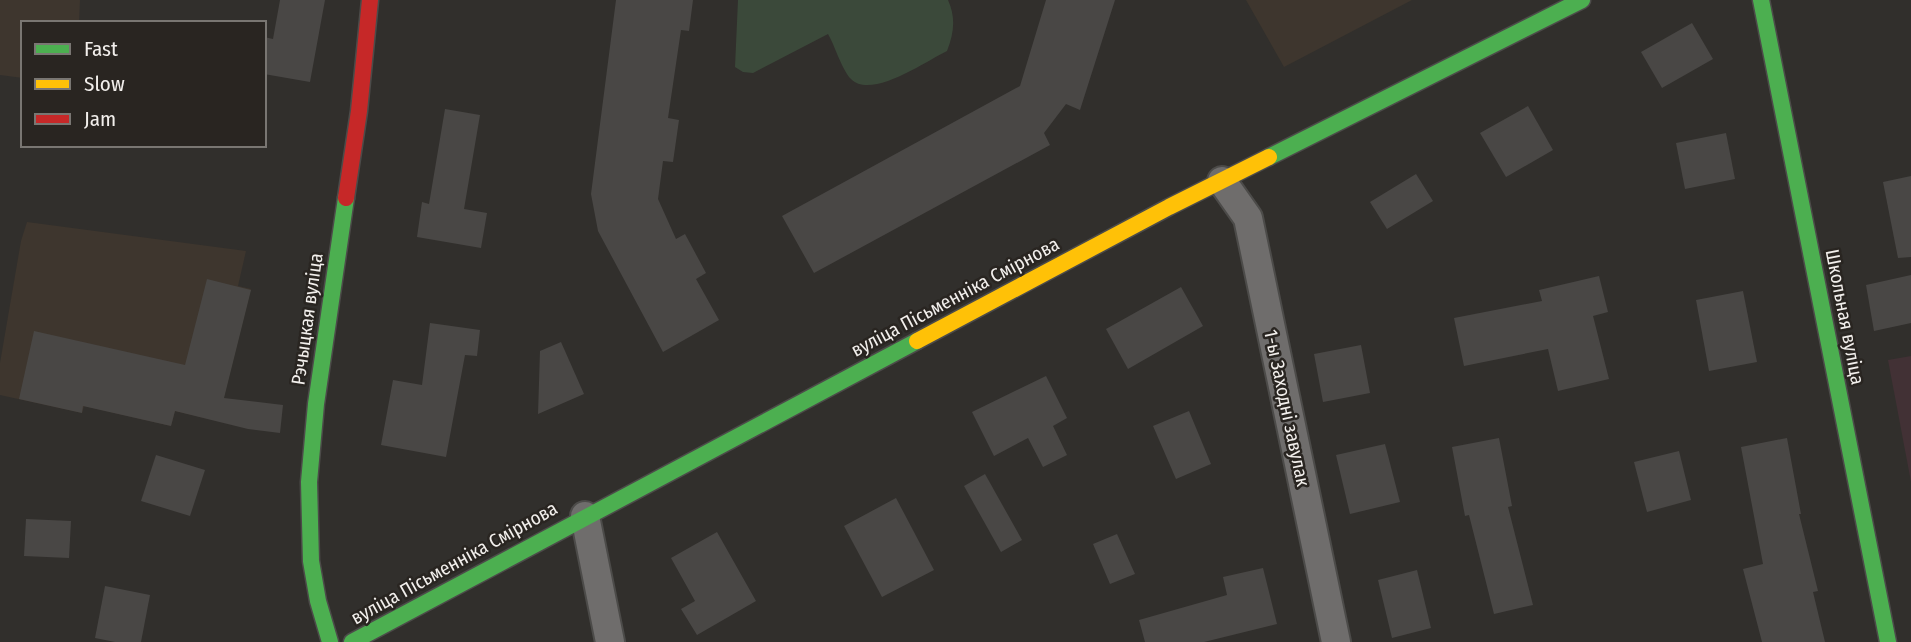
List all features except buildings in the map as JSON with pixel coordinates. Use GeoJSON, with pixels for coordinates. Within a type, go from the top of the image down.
{"type":"FeatureCollection","features":[{"type":"Feature","properties":{"kind":"main road","name":"Рэчыцкая вуліца"},"geometry":{"type":"LineString","coordinates":[[330,642],[321,616],[308,541],[309,472],[334,275],[354,146],[370,0]]}},
{"type":"Feature","properties":{"kind":"main road","name":"вуліца Пісьменніка Смірнова"},"geometry":{"type":"LineString","coordinates":[[352,642],[584,516],[1169,207],[1582,0]]}},
{"type":"Feature","properties":{"kind":"main road","name":"Школьная вуліца"},"geometry":{"type":"LineString","coordinates":[[1761,0],[1888,642]]}},
{"type":"Feature","properties":{"kind":"street","name":"1-ы Заходні завулак"},"geometry":{"type":"LineString","coordinates":[[1223,181],[1248,218],[1336,642]]}},
{"type":"Feature","properties":{"kind":"street"},"geometry":{"type":"LineString","coordinates":[[584,516],[610,642]]}},
{"type":"Feature","properties":{"kind":"shaded area"},"geometry":{"type":"Polygon","coordinates":[[[0,0],[80,0],[79,21],[21,21],[21,78],[0,75],[0,0]]]}},
{"type":"Feature","properties":{"kind":"shaded area"},"geometry":{"type":"Polygon","coordinates":[[[1246,0],[1412,0],[1284,67],[1246,0]]]}},
{"type":"Feature","properties":{"kind":"shaded area"},"geometry":{"type":"Polygon","coordinates":[[[27,222],[246,251],[238,286],[251,289],[218,421],[175,411],[171,426],[84,406],[82,413],[0,395],[0,363],[21,241],[27,222]]]}},
{"type":"Feature","properties":{"kind":"shaded area"},"geometry":{"type":"Polygon","coordinates":[[[1911,356],[1911,482],[1888,360],[1911,356]]]}},
{"type":"Feature","properties":{"kind":"green space"},"geometry":{"type":"Polygon","coordinates":[[[738,0],[948,0],[953,32],[947,51],[899,77],[871,85],[860,84],[851,79],[828,34],[753,73],[743,72],[735,67],[738,0]]]}},
{"type":"Feature","properties":{"kind":"traffic: fast"},"geometry":{"type":"LineString","coordinates":[[1269,157],[1582,0]]}},
{"type":"Feature","properties":{"kind":"traffic: fast"},"geometry":{"type":"LineString","coordinates":[[1761,0],[1888,642]]}},
{"type":"Feature","properties":{"kind":"traffic: fast"},"geometry":{"type":"LineString","coordinates":[[330,642],[318,601],[311,561],[309,482],[316,404],[346,198]]}},
{"type":"Feature","properties":{"kind":"traffic: fast"},"geometry":{"type":"LineString","coordinates":[[352,642],[917,341]]}},
{"type":"Feature","properties":{"kind":"traffic: slow"},"geometry":{"type":"LineString","coordinates":[[917,341],[1269,157]]}},
{"type":"Feature","properties":{"kind":"traffic: jam"},"geometry":{"type":"LineString","coordinates":[[346,198],[359,111],[370,0]]}}]}
